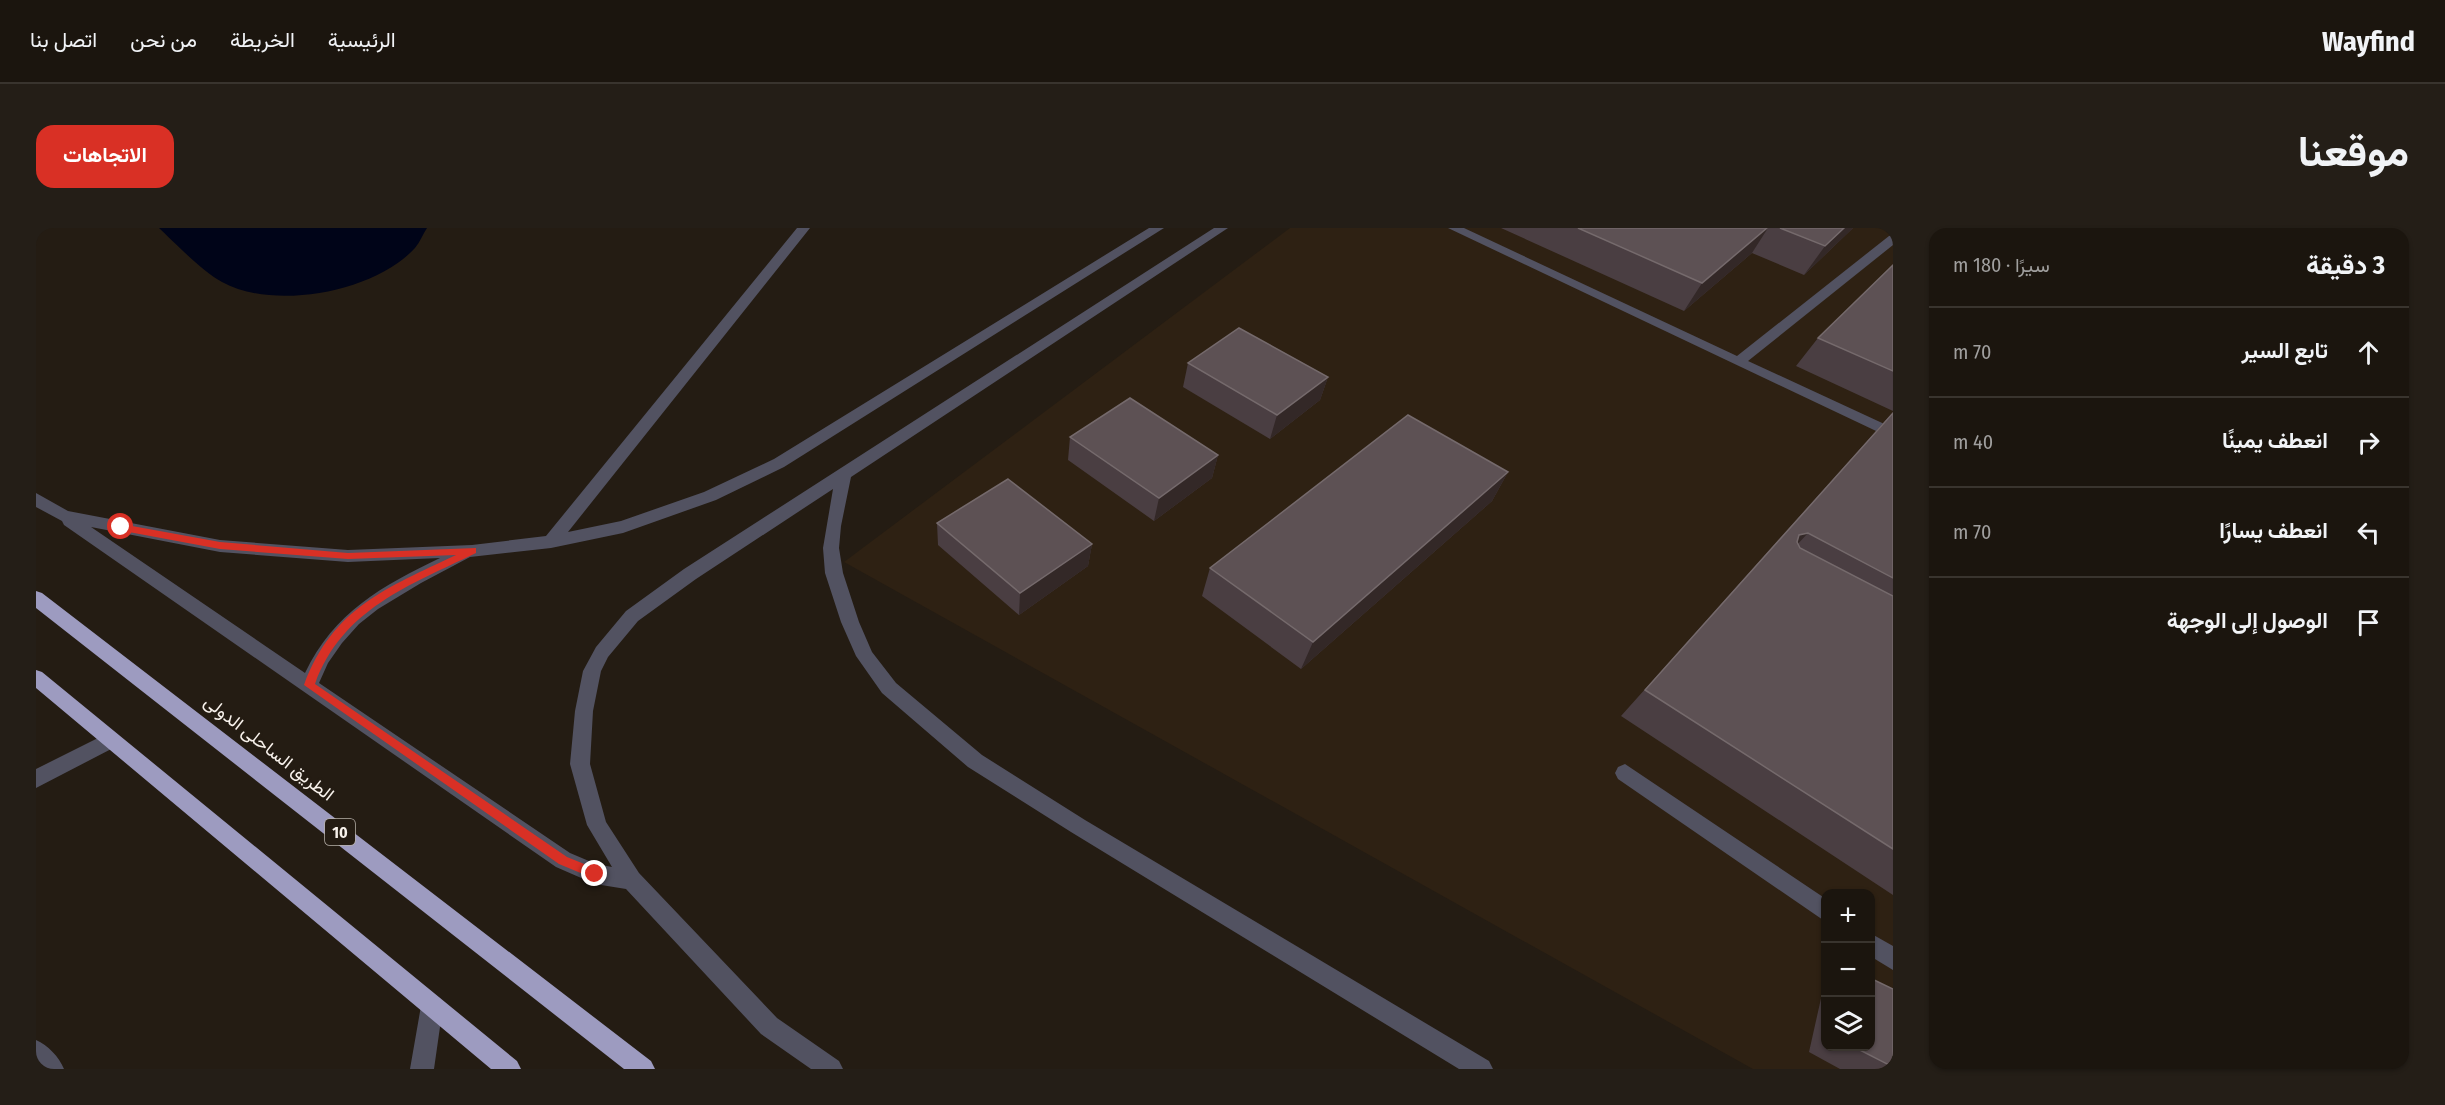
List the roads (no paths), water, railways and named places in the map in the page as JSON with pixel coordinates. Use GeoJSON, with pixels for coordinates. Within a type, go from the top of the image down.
{"type":"FeatureCollection","features":[{"type":"Feature","properties":{"kind":"highway","name":"الطريق الساحلى الدولى"},"geometry":{"type":"LineString","coordinates":[[36,598],[643,1069]]}},
{"type":"Feature","properties":{"kind":"highway"},"geometry":{"type":"LineString","coordinates":[[36,677],[509,1069]]}},
{"type":"Feature","properties":{"kind":"street"},"geometry":{"type":"LineString","coordinates":[[551,542],[804,228]]}},
{"type":"Feature","properties":{"kind":"street"},"geometry":{"type":"LineString","coordinates":[[64,516],[220,546],[358,556],[472,551],[551,542],[623,527],[710,496],[779,463],[1158,228]]}},
{"type":"Feature","properties":{"kind":"street"},"geometry":{"type":"LineString","coordinates":[[831,1069],[770,1026],[632,880],[597,825],[580,764],[584,711],[592,671],[602,652],[632,615],[729,547],[1222,228]]}},
{"type":"Feature","properties":{"kind":"street"},"geometry":{"type":"LineString","coordinates":[[1454,228],[1893,434]]}},
{"type":"Feature","properties":{"kind":"street"},"geometry":{"type":"LineString","coordinates":[[1738,362],[1893,239]]}},
{"type":"Feature","properties":{"kind":"street"},"geometry":{"type":"LineString","coordinates":[[844,474],[833,526],[831,548],[834,573],[850,622],[865,656],[889,688],[975,761],[1078,826],[1481,1069]]}},
{"type":"Feature","properties":{"kind":"street"},"geometry":{"type":"LineString","coordinates":[[36,499],[64,516],[563,861],[595,874],[632,880]]}},
{"type":"Feature","properties":{"kind":"street"},"geometry":{"type":"LineString","coordinates":[[309,685],[314,671],[337,635],[364,607],[384,594],[472,551]]}},
{"type":"Feature","properties":{"kind":"street"},"geometry":{"type":"LineString","coordinates":[[36,779],[110,740]]}},
{"type":"Feature","properties":{"kind":"street"},"geometry":{"type":"LineString","coordinates":[[1625,773],[1821,909]]}},
{"type":"Feature","properties":{"kind":"street"},"geometry":{"type":"LineString","coordinates":[[1875,946],[1893,959]]}},
{"type":"Feature","properties":{"kind":"street"},"geometry":{"type":"LineString","coordinates":[[422,1069],[432,1006]]}},
{"type":"Feature","properties":{"kind":"street"},"geometry":{"type":"LineString","coordinates":[[36,1052],[52,1069]]}},
{"type":"Feature","properties":{"kind":"water"},"geometry":{"type":"Polygon","coordinates":[[[159,228],[427,228],[415,248],[397,263],[375,276],[350,286],[295,296],[244,291],[222,282],[198,264],[159,228]]]}}]}
